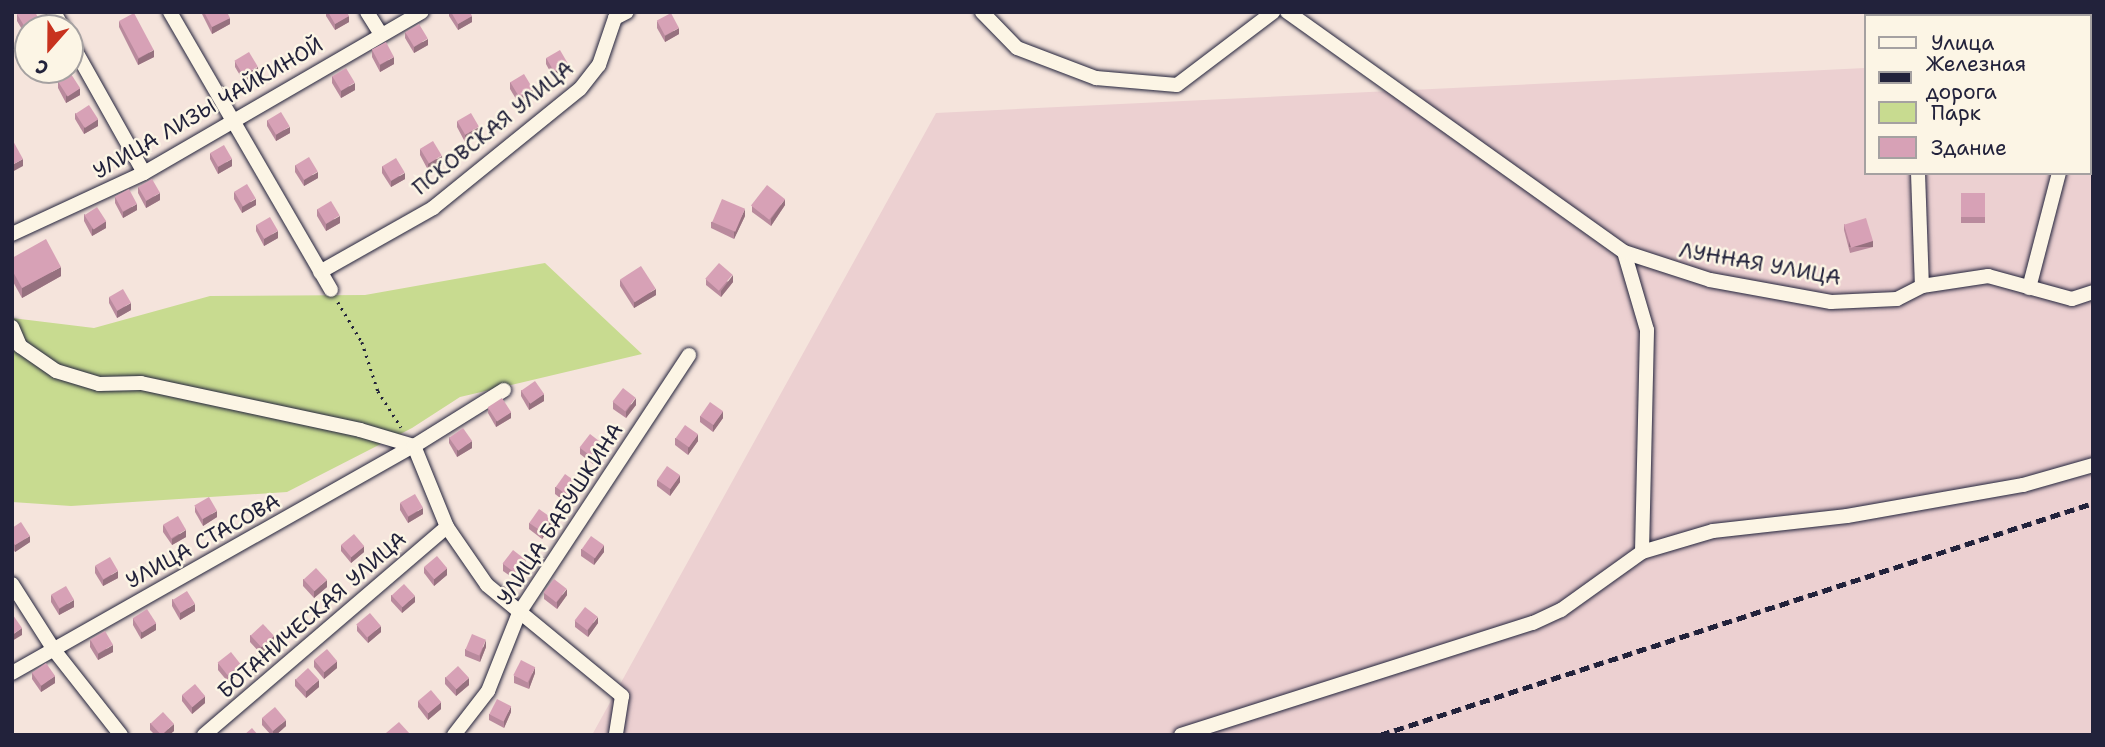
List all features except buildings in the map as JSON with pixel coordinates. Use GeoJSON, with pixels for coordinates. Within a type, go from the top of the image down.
{"type":"FeatureCollection","features":[{"type":"Feature","properties":{"kind":"street"},"geometry":{"type":"LineString","coordinates":[[170,12],[331,290]]}},
{"type":"Feature","properties":{"kind":"street"},"geometry":{"type":"LineString","coordinates":[[367,12],[381,34]]}},
{"type":"Feature","properties":{"kind":"street","name":"УЛИЦА ЛИЗЫ ЧАЙКИНОЙ"},"geometry":{"type":"LineString","coordinates":[[12,234],[144,173],[232,119],[422,12]]}},
{"type":"Feature","properties":{"kind":"street"},"geometry":{"type":"LineString","coordinates":[[982,12],[1017,48],[1096,78],[1177,85],[1273,12]]}},
{"type":"Feature","properties":{"kind":"street","name":"ЛУННАЯ УЛИЦА"},"geometry":{"type":"LineString","coordinates":[[1287,12],[1624,252],[1710,280],[1831,302],[1897,299],[1922,286],[1988,276],[2072,299],[2093,292]]}},
{"type":"Feature","properties":{"kind":"street","name":"ПСКОВСКАЯ УЛИЦА"},"geometry":{"type":"LineString","coordinates":[[320,272],[433,208],[580,89],[599,65],[618,14]]}},
{"type":"Feature","properties":{"kind":"street"},"geometry":{"type":"LineString","coordinates":[[84,66],[144,173]]}},
{"type":"Feature","properties":{"kind":"street"},"geometry":{"type":"LineString","coordinates":[[1918,175],[1922,286]]}},
{"type":"Feature","properties":{"kind":"street"},"geometry":{"type":"LineString","coordinates":[[2029,288],[2036,246],[2058,175]]}},
{"type":"Feature","properties":{"kind":"street"},"geometry":{"type":"LineString","coordinates":[[1624,252],[1647,330],[1642,552]]}},
{"type":"Feature","properties":{"kind":"street"},"geometry":{"type":"LineString","coordinates":[[12,327],[20,346],[55,371],[99,383],[141,383],[167,388],[360,430],[414,446],[447,527],[487,584],[622,696],[616,735]]}},
{"type":"Feature","properties":{"kind":"street","name":"УЛИЦА БАБУШКИНА"},"geometry":{"type":"LineString","coordinates":[[454,735],[488,691],[519,613],[689,355]]}},
{"type":"Feature","properties":{"kind":"street","name":"УЛИЦА СТАСОВА"},"geometry":{"type":"LineString","coordinates":[[12,673],[414,446],[504,390]]}},
{"type":"Feature","properties":{"kind":"street"},"geometry":{"type":"LineString","coordinates":[[1181,735],[1533,623],[1561,610],[1642,552],[1713,531],[1847,516],[2023,485],[2093,465]]}},
{"type":"Feature","properties":{"kind":"street","name":"БОТАНИЧЕСКАЯ УЛИЦА"},"geometry":{"type":"LineString","coordinates":[[204,735],[447,527]]}},
{"type":"Feature","properties":{"kind":"street"},"geometry":{"type":"LineString","coordinates":[[12,584],[54,650],[121,735]]}},
{"type":"Feature","properties":{"kind":"path"},"geometry":{"type":"LineString","coordinates":[[331,290],[362,342],[378,391],[414,446]]}},
{"type":"Feature","properties":{"kind":"shaded area"},"geometry":{"type":"Polygon","coordinates":[[[2093,58],[2093,735],[592,735],[936,113],[1864,68],[1864,175],[2091,175],[2093,58]]]}},
{"type":"Feature","properties":{"kind":"green space"},"geometry":{"type":"Polygon","coordinates":[[[545,263],[642,354],[460,397],[412,428],[287,492],[71,506],[12,502],[12,318],[94,328],[210,296],[365,295],[545,263]]]}},
{"type":"Feature","properties":{"kind":"railway"},"geometry":{"type":"LineString","coordinates":[[1380,735],[2093,503]]}}]}
